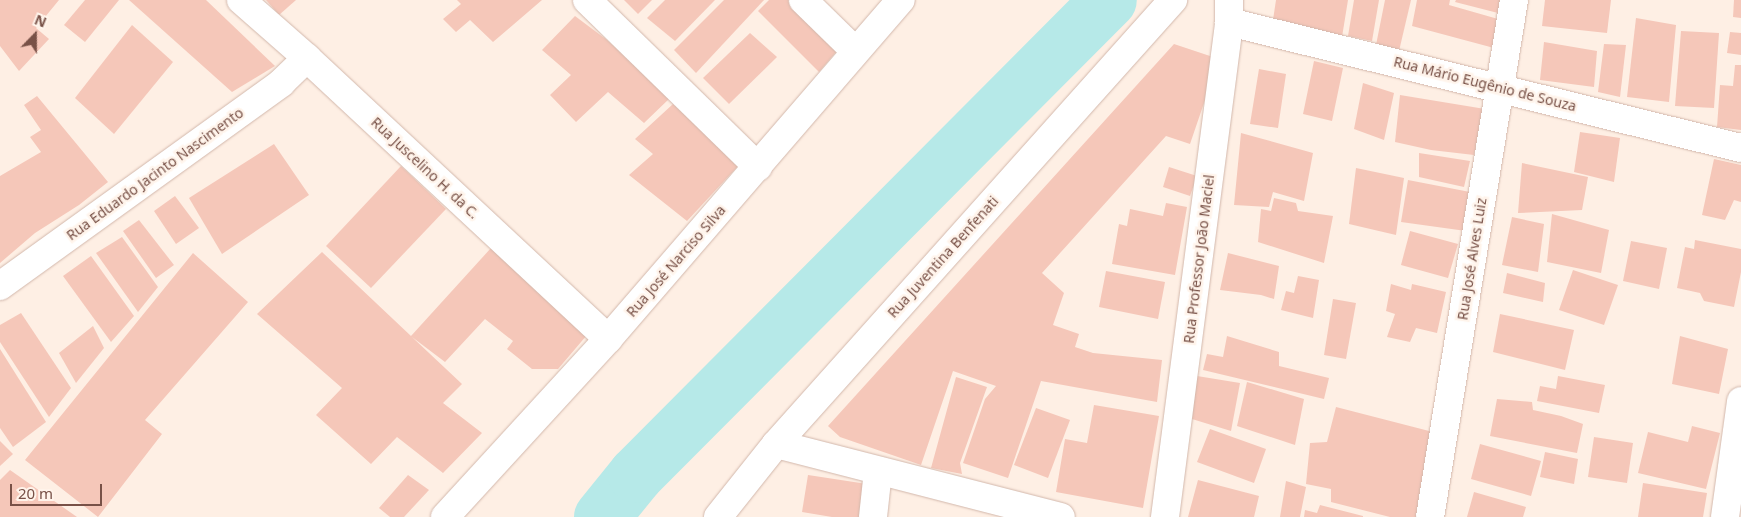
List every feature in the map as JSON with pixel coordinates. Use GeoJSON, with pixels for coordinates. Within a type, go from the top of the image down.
{"type":"FeatureCollection","features":[{"type":"Feature","properties":{"kind":"street","name":"Rua Juscelino H. da C."},"geometry":{"type":"LineString","coordinates":[[241,0],[307,58],[608,339]]}},
{"type":"Feature","properties":{"kind":"street"},"geometry":{"type":"LineString","coordinates":[[587,0],[758,167]]}},
{"type":"Feature","properties":{"kind":"street"},"geometry":{"type":"LineString","coordinates":[[803,0],[855,51]]}},
{"type":"Feature","properties":{"kind":"street","name":"Rua José Narciso Silva"},"geometry":{"type":"LineString","coordinates":[[444,517],[608,339],[901,0]]}},
{"type":"Feature","properties":{"kind":"street","name":"Rua Juventina Benfenati"},"geometry":{"type":"LineString","coordinates":[[718,517],[776,444],[1173,0]]}},
{"type":"Feature","properties":{"kind":"street","name":"Rua José Alves Luiz"},"geometry":{"type":"LineString","coordinates":[[1430,517],[1514,0]]}},
{"type":"Feature","properties":{"kind":"street","name":"Rua Mário Eugênio de Souza"},"geometry":{"type":"LineString","coordinates":[[1229,11],[1500,87],[1741,148]]}},
{"type":"Feature","properties":{"kind":"street","name":"Rua Professor João Maciel"},"geometry":{"type":"LineString","coordinates":[[1165,517],[1229,11]]}},
{"type":"Feature","properties":{"kind":"street","name":"Rua Eduardo Jacinto Nascimento"},"geometry":{"type":"LineString","coordinates":[[0,286],[281,83],[307,58]]}},
{"type":"Feature","properties":{"kind":"street"},"geometry":{"type":"LineString","coordinates":[[1725,517],[1741,401]]}},
{"type":"Feature","properties":{"kind":"street"},"geometry":{"type":"LineString","coordinates":[[776,444],[1061,517]]}},
{"type":"Feature","properties":{"kind":"street"},"geometry":{"type":"LineString","coordinates":[[873,517],[878,471]]}},
{"type":"Feature","properties":{"kind":"building"},"geometry":{"type":"Polygon","coordinates":[[[0,0],[59,0],[36,28],[49,39],[19,71],[0,46],[0,0]]]}},
{"type":"Feature","properties":{"kind":"building"},"geometry":{"type":"Polygon","coordinates":[[[85,0],[119,0],[85,42],[64,25],[85,0]]]}},
{"type":"Feature","properties":{"kind":"building"},"geometry":{"type":"Polygon","coordinates":[[[129,0],[206,0],[275,66],[232,92],[129,0]]]}},
{"type":"Feature","properties":{"kind":"building"},"geometry":{"type":"Polygon","coordinates":[[[266,0],[296,0],[279,15],[266,0]]]}},
{"type":"Feature","properties":{"kind":"building"},"geometry":{"type":"Polygon","coordinates":[[[457,0],[542,0],[493,42],[470,20],[456,32],[443,19],[461,4],[457,0]]]}},
{"type":"Feature","properties":{"kind":"building"},"geometry":{"type":"Polygon","coordinates":[[[624,0],[652,0],[638,14],[624,0]]]}},
{"type":"Feature","properties":{"kind":"building"},"geometry":{"type":"Polygon","coordinates":[[[665,0],[715,0],[675,41],[647,18],[665,0]]]}},
{"type":"Feature","properties":{"kind":"building"},"geometry":{"type":"Polygon","coordinates":[[[724,0],[764,0],[696,73],[674,50],[724,0]]]}},
{"type":"Feature","properties":{"kind":"building"},"geometry":{"type":"Polygon","coordinates":[[[769,0],[796,0],[842,45],[819,72],[758,11],[769,0]]]}},
{"type":"Feature","properties":{"kind":"building"},"geometry":{"type":"Polygon","coordinates":[[[1276,0],[1348,0],[1342,37],[1273,20],[1276,0]]]}},
{"type":"Feature","properties":{"kind":"building"},"geometry":{"type":"Polygon","coordinates":[[[1354,0],[1379,0],[1372,41],[1348,36],[1354,0]]]}},
{"type":"Feature","properties":{"kind":"building"},"geometry":{"type":"Polygon","coordinates":[[[1385,0],[1411,0],[1399,51],[1376,45],[1385,0]]]}},
{"type":"Feature","properties":{"kind":"building"},"geometry":{"type":"Polygon","coordinates":[[[1417,0],[1450,0],[1449,5],[1498,19],[1494,48],[1412,26],[1417,0]]]}},
{"type":"Feature","properties":{"kind":"building"},"geometry":{"type":"Polygon","coordinates":[[[1456,0],[1501,0],[1498,13],[1455,2],[1456,0]]]}},
{"type":"Feature","properties":{"kind":"building"},"geometry":{"type":"Polygon","coordinates":[[[1545,0],[1611,0],[1607,33],[1542,26],[1545,0]]]}},
{"type":"Feature","properties":{"kind":"building"},"geometry":{"type":"Polygon","coordinates":[[[1734,0],[1741,0],[1741,18],[1733,17],[1734,0]]]}},
{"type":"Feature","properties":{"kind":"building"},"geometry":{"type":"Polygon","coordinates":[[[575,16],[607,40],[670,98],[644,123],[608,92],[576,122],[550,95],[571,75],[542,50],[575,16]]]}},
{"type":"Feature","properties":{"kind":"building"},"geometry":{"type":"Polygon","coordinates":[[[1636,18],[1676,25],[1669,102],[1627,97],[1636,18]]]}},
{"type":"Feature","properties":{"kind":"building"},"geometry":{"type":"Polygon","coordinates":[[[132,25],[173,62],[114,134],[75,98],[132,25]]]}},
{"type":"Feature","properties":{"kind":"building"},"geometry":{"type":"Polygon","coordinates":[[[1681,31],[1719,33],[1714,108],[1675,106],[1681,31]]]}},
{"type":"Feature","properties":{"kind":"building"},"geometry":{"type":"Polygon","coordinates":[[[1730,32],[1741,33],[1741,55],[1727,53],[1730,32]]]}},
{"type":"Feature","properties":{"kind":"building"},"geometry":{"type":"Polygon","coordinates":[[[750,33],[777,57],[729,104],[703,78],[750,33]]]}},
{"type":"Feature","properties":{"kind":"building"},"geometry":{"type":"Polygon","coordinates":[[[1544,42],[1597,51],[1594,87],[1540,80],[1544,42]]]}},
{"type":"Feature","properties":{"kind":"building"},"geometry":{"type":"Polygon","coordinates":[[[1174,44],[1219,59],[1190,144],[1166,136],[1042,273],[1064,293],[1053,325],[1079,334],[1075,347],[1093,353],[1162,360],[1157,402],[1041,381],[1008,478],[963,463],[985,399],[996,386],[953,371],[921,465],[840,437],[828,426],[1174,44]]]}},
{"type":"Feature","properties":{"kind":"building"},"geometry":{"type":"Polygon","coordinates":[[[1604,44],[1626,45],[1620,97],[1598,92],[1604,44]]]}},
{"type":"Feature","properties":{"kind":"building"},"geometry":{"type":"Polygon","coordinates":[[[1314,61],[1343,68],[1332,121],[1303,114],[1314,61]]]}},
{"type":"Feature","properties":{"kind":"building"},"geometry":{"type":"Polygon","coordinates":[[[1735,65],[1741,65],[1741,130],[1717,127],[1720,85],[1733,86],[1735,65]]]}},
{"type":"Feature","properties":{"kind":"building"},"geometry":{"type":"Polygon","coordinates":[[[1259,69],[1286,74],[1278,128],[1250,124],[1259,69]]]}},
{"type":"Feature","properties":{"kind":"building"},"geometry":{"type":"Polygon","coordinates":[[[1363,83],[1394,93],[1384,140],[1354,129],[1363,83]]]}},
{"type":"Feature","properties":{"kind":"building"},"geometry":{"type":"Polygon","coordinates":[[[1400,95],[1485,109],[1474,155],[1431,150],[1395,142],[1400,95]]]}},
{"type":"Feature","properties":{"kind":"building"},"geometry":{"type":"Polygon","coordinates":[[[37,96],[108,182],[79,205],[35,233],[0,263],[0,176],[41,152],[30,137],[41,130],[24,105],[37,96]]]}},
{"type":"Feature","properties":{"kind":"building"},"geometry":{"type":"Polygon","coordinates":[[[673,104],[739,165],[687,221],[629,175],[653,154],[635,139],[673,104]]]}},
{"type":"Feature","properties":{"kind":"building"},"geometry":{"type":"Polygon","coordinates":[[[1580,132],[1620,138],[1614,182],[1574,172],[1580,132]]]}},
{"type":"Feature","properties":{"kind":"building"},"geometry":{"type":"Polygon","coordinates":[[[1241,133],[1313,153],[1304,201],[1273,192],[1269,207],[1234,205],[1241,133]]]}},
{"type":"Feature","properties":{"kind":"building"},"geometry":{"type":"Polygon","coordinates":[[[274,144],[309,195],[222,254],[189,198],[274,144]]]}},
{"type":"Feature","properties":{"kind":"building"},"geometry":{"type":"Polygon","coordinates":[[[1419,153],[1470,161],[1464,187],[1419,177],[1419,153]]]}},
{"type":"Feature","properties":{"kind":"building"},"geometry":{"type":"Polygon","coordinates":[[[1714,159],[1741,165],[1741,202],[1734,200],[1725,220],[1702,215],[1714,159]]]}},
{"type":"Feature","properties":{"kind":"building"},"geometry":{"type":"Polygon","coordinates":[[[1522,163],[1588,177],[1582,210],[1518,213],[1522,163]]]}},
{"type":"Feature","properties":{"kind":"building"},"geometry":{"type":"Polygon","coordinates":[[[401,166],[446,209],[371,288],[326,246],[401,166]]]}},
{"type":"Feature","properties":{"kind":"building"},"geometry":{"type":"Polygon","coordinates":[[[1169,167],[1197,176],[1190,196],[1163,187],[1169,167]]]}},
{"type":"Feature","properties":{"kind":"building"},"geometry":{"type":"Polygon","coordinates":[[[1356,168],[1404,178],[1396,235],[1349,224],[1356,168]]]}},
{"type":"Feature","properties":{"kind":"building"},"geometry":{"type":"Polygon","coordinates":[[[1408,180],[1470,192],[1466,231],[1401,222],[1408,180]]]}},
{"type":"Feature","properties":{"kind":"building"},"geometry":{"type":"Polygon","coordinates":[[[175,196],[199,228],[176,244],[154,211],[175,196]]]}},
{"type":"Feature","properties":{"kind":"building"},"geometry":{"type":"Polygon","coordinates":[[[1274,198],[1296,203],[1298,211],[1333,216],[1324,263],[1258,242],[1261,209],[1271,211],[1274,198]]]}},
{"type":"Feature","properties":{"kind":"building"},"geometry":{"type":"Polygon","coordinates":[[[1166,203],[1187,207],[1175,275],[1112,264],[1119,224],[1127,226],[1130,209],[1163,216],[1166,203]]]}},
{"type":"Feature","properties":{"kind":"building"},"geometry":{"type":"Polygon","coordinates":[[[1552,214],[1609,230],[1601,273],[1547,262],[1552,214]]]}},
{"type":"Feature","properties":{"kind":"building"},"geometry":{"type":"Polygon","coordinates":[[[1512,217],[1544,224],[1538,272],[1502,265],[1512,217]]]}},
{"type":"Feature","properties":{"kind":"building"},"geometry":{"type":"Polygon","coordinates":[[[139,220],[174,265],[156,278],[123,231],[139,220]]]}},
{"type":"Feature","properties":{"kind":"building"},"geometry":{"type":"Polygon","coordinates":[[[1410,231],[1458,244],[1448,278],[1401,265],[1410,231]]]}},
{"type":"Feature","properties":{"kind":"building"},"geometry":{"type":"Polygon","coordinates":[[[122,237],[158,287],[138,312],[96,253],[122,237]]]}},
{"type":"Feature","properties":{"kind":"building"},"geometry":{"type":"Polygon","coordinates":[[[1695,240],[1741,249],[1741,272],[1734,307],[1704,301],[1700,293],[1677,288],[1685,247],[1694,249],[1695,240]]]}},
{"type":"Feature","properties":{"kind":"building"},"geometry":{"type":"Polygon","coordinates":[[[1631,241],[1667,248],[1659,289],[1623,281],[1631,241]]]}},
{"type":"Feature","properties":{"kind":"building"},"geometry":{"type":"Polygon","coordinates":[[[491,248],[587,335],[558,369],[532,369],[507,349],[513,341],[485,319],[445,362],[412,337],[462,384],[443,403],[482,433],[443,473],[397,437],[371,464],[316,415],[342,388],[257,314],[322,252],[411,336],[491,248]]]}},
{"type":"Feature","properties":{"kind":"building"},"geometry":{"type":"Polygon","coordinates":[[[193,253],[248,302],[145,420],[162,434],[98,517],[25,460],[193,253]]]}},
{"type":"Feature","properties":{"kind":"building"},"geometry":{"type":"Polygon","coordinates":[[[1228,253],[1279,266],[1274,299],[1261,295],[1220,290],[1228,253]]]}},
{"type":"Feature","properties":{"kind":"building"},"geometry":{"type":"Polygon","coordinates":[[[91,256],[134,316],[111,342],[63,276],[91,256]]]}},
{"type":"Feature","properties":{"kind":"building"},"geometry":{"type":"Polygon","coordinates":[[[1573,270],[1618,285],[1604,325],[1559,310],[1573,270]]]}},
{"type":"Feature","properties":{"kind":"building"},"geometry":{"type":"Polygon","coordinates":[[[1106,271],[1165,282],[1158,319],[1099,307],[1106,271]]]}},
{"type":"Feature","properties":{"kind":"building"},"geometry":{"type":"Polygon","coordinates":[[[1507,273],[1545,283],[1543,302],[1503,293],[1507,273]]]}},
{"type":"Feature","properties":{"kind":"building"},"geometry":{"type":"Polygon","coordinates":[[[1298,276],[1319,280],[1313,318],[1281,310],[1286,291],[1294,293],[1298,276]]]}},
{"type":"Feature","properties":{"kind":"building"},"geometry":{"type":"Polygon","coordinates":[[[1391,284],[1411,290],[1412,284],[1446,292],[1437,333],[1416,328],[1410,342],[1387,337],[1395,314],[1386,311],[1391,284]]]}},
{"type":"Feature","properties":{"kind":"building"},"geometry":{"type":"Polygon","coordinates":[[[1333,299],[1356,303],[1346,359],[1324,355],[1333,299]]]}},
{"type":"Feature","properties":{"kind":"building"},"geometry":{"type":"Polygon","coordinates":[[[21,313],[71,388],[49,417],[0,342],[0,325],[21,313]]]}},
{"type":"Feature","properties":{"kind":"building"},"geometry":{"type":"Polygon","coordinates":[[[1500,314],[1574,330],[1565,370],[1493,352],[1500,314]]]}},
{"type":"Feature","properties":{"kind":"building"},"geometry":{"type":"Polygon","coordinates":[[[93,326],[104,348],[76,383],[59,353],[93,326]]]}},
{"type":"Feature","properties":{"kind":"building"},"geometry":{"type":"Polygon","coordinates":[[[1227,336],[1279,352],[1279,366],[1329,378],[1324,399],[1203,370],[1207,354],[1223,357],[1227,336]]]}},
{"type":"Feature","properties":{"kind":"building"},"geometry":{"type":"Polygon","coordinates":[[[1680,336],[1728,349],[1719,394],[1672,384],[1680,336]]]}},
{"type":"Feature","properties":{"kind":"building"},"geometry":{"type":"Polygon","coordinates":[[[0,349],[46,422],[13,447],[0,428],[0,349]]]}},
{"type":"Feature","properties":{"kind":"building"},"geometry":{"type":"Polygon","coordinates":[[[1197,376],[1240,383],[1231,431],[1192,419],[1197,376]]]}},
{"type":"Feature","properties":{"kind":"building"},"geometry":{"type":"Polygon","coordinates":[[[1558,376],[1605,385],[1599,413],[1537,401],[1540,386],[1556,389],[1558,376]]]}},
{"type":"Feature","properties":{"kind":"building"},"geometry":{"type":"Polygon","coordinates":[[[956,377],[987,387],[960,463],[962,474],[931,468],[956,377]]]}},
{"type":"Feature","properties":{"kind":"building"},"geometry":{"type":"Polygon","coordinates":[[[1247,382],[1304,399],[1295,445],[1237,426],[1247,382]]]}},
{"type":"Feature","properties":{"kind":"building"},"geometry":{"type":"Polygon","coordinates":[[[1497,399],[1532,402],[1533,410],[1561,416],[1583,424],[1577,453],[1490,436],[1497,399]]]}},
{"type":"Feature","properties":{"kind":"building"},"geometry":{"type":"Polygon","coordinates":[[[1094,405],[1159,416],[1143,508],[1056,492],[1065,439],[1087,443],[1094,405]]]}},
{"type":"Feature","properties":{"kind":"building"},"geometry":{"type":"Polygon","coordinates":[[[1336,407],[1433,432],[1417,517],[1390,517],[1331,502],[1331,489],[1306,484],[1310,443],[1327,442],[1336,407]]]}},
{"type":"Feature","properties":{"kind":"building"},"geometry":{"type":"Polygon","coordinates":[[[1036,408],[1070,420],[1048,478],[1014,465],[1036,408]]]}},
{"type":"Feature","properties":{"kind":"building"},"geometry":{"type":"Polygon","coordinates":[[[1692,426],[1720,433],[1706,489],[1638,473],[1648,432],[1688,442],[1692,426]]]}},
{"type":"Feature","properties":{"kind":"building"},"geometry":{"type":"Polygon","coordinates":[[[1210,429],[1266,449],[1254,483],[1197,462],[1210,429]]]}},
{"type":"Feature","properties":{"kind":"building"},"geometry":{"type":"Polygon","coordinates":[[[1594,437],[1633,443],[1627,483],[1588,477],[1594,437]]]}},
{"type":"Feature","properties":{"kind":"building"},"geometry":{"type":"Polygon","coordinates":[[[0,441],[13,454],[0,466],[0,441]]]}},
{"type":"Feature","properties":{"kind":"building"},"geometry":{"type":"Polygon","coordinates":[[[1480,444],[1541,461],[1531,496],[1471,479],[1480,444]]]}},
{"type":"Feature","properties":{"kind":"building"},"geometry":{"type":"Polygon","coordinates":[[[1545,452],[1578,459],[1574,484],[1540,477],[1545,452]]]}},
{"type":"Feature","properties":{"kind":"building"},"geometry":{"type":"Polygon","coordinates":[[[10,470],[77,517],[0,517],[0,480],[10,470]]]}},
{"type":"Feature","properties":{"kind":"building"},"geometry":{"type":"Polygon","coordinates":[[[408,475],[429,490],[404,517],[390,517],[379,508],[408,475]]]}},
{"type":"Feature","properties":{"kind":"building"},"geometry":{"type":"Polygon","coordinates":[[[808,475],[867,484],[863,517],[832,517],[802,512],[808,475]]]}},
{"type":"Feature","properties":{"kind":"building"},"geometry":{"type":"Polygon","coordinates":[[[1198,480],[1259,496],[1254,517],[1188,517],[1198,480]]]}},
{"type":"Feature","properties":{"kind":"building"},"geometry":{"type":"Polygon","coordinates":[[[1286,481],[1306,487],[1300,517],[1280,517],[1286,481]]]}},
{"type":"Feature","properties":{"kind":"building"},"geometry":{"type":"Polygon","coordinates":[[[1643,483],[1707,493],[1703,517],[1638,517],[1643,483]]]}},
{"type":"Feature","properties":{"kind":"building"},"geometry":{"type":"Polygon","coordinates":[[[1474,492],[1526,507],[1523,517],[1467,517],[1474,492]]]}},
{"type":"Feature","properties":{"kind":"building"},"geometry":{"type":"Polygon","coordinates":[[[1320,505],[1363,517],[1304,517],[1305,510],[1317,513],[1320,505]]]}},
{"type":"Feature","properties":{"kind":"waterway"},"geometry":{"type":"LineString","coordinates":[[602,517],[636,475],[1109,0]]}}]}
